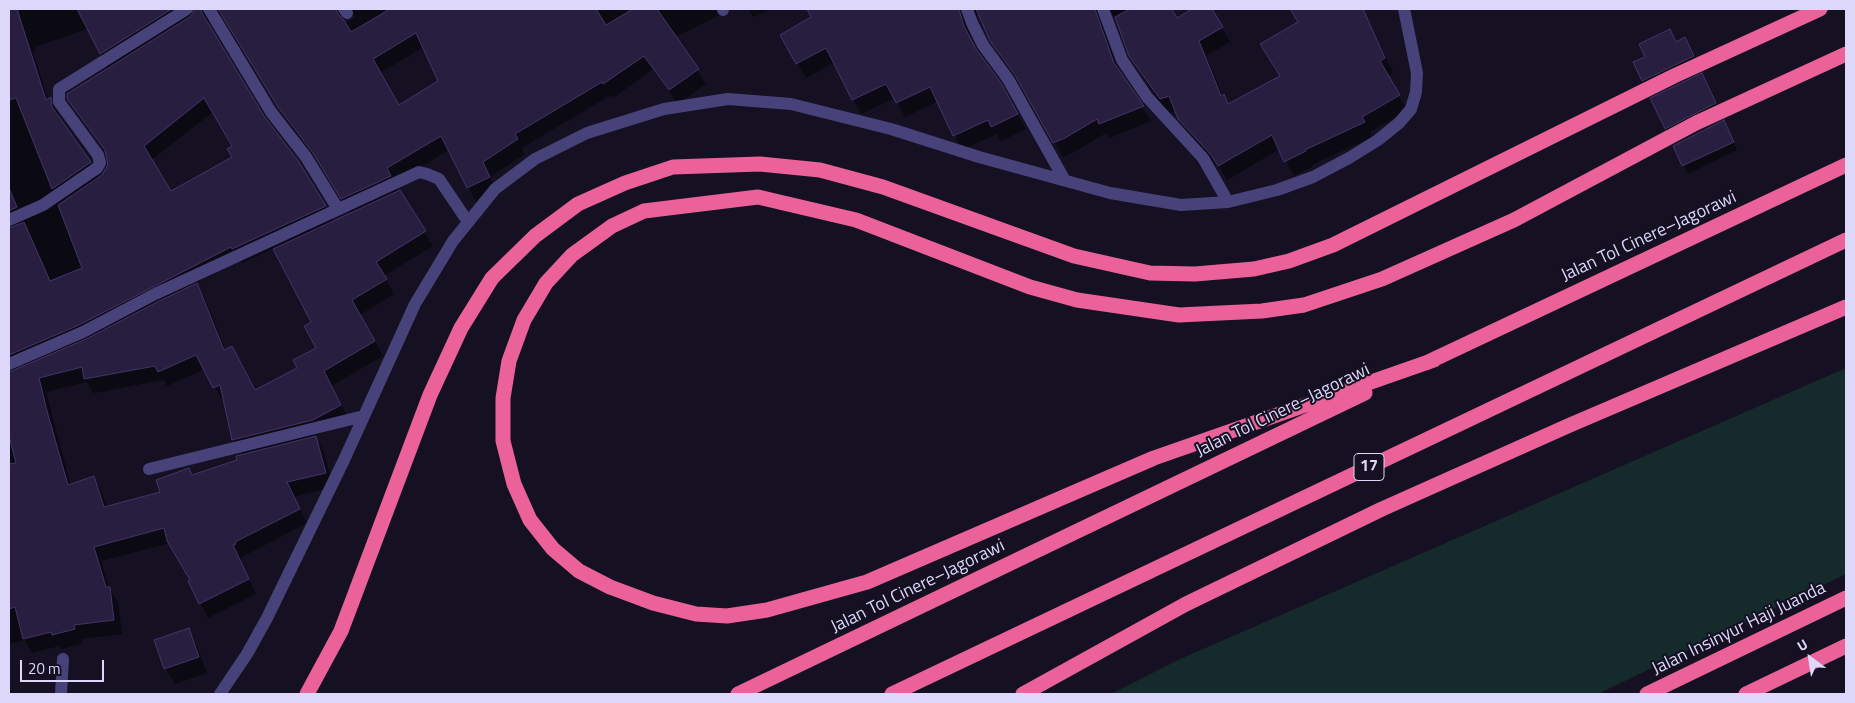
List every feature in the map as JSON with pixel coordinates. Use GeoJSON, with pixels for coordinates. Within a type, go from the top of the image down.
{"type":"FeatureCollection","features":[{"type":"Feature","properties":{"kind":"highway"},"geometry":{"type":"LineString","coordinates":[[307,694],[341,631],[430,395],[461,328],[492,278],[535,236],[578,204],[625,183],[673,167],[760,164],[820,170],[883,187],[1074,256],[1150,273],[1195,274],[1254,269],[1289,262],[1333,245],[1674,76],[1820,9]]}},
{"type":"Feature","properties":{"kind":"highway"},"geometry":{"type":"LineString","coordinates":[[1434,360],[1154,458],[867,582],[767,610],[727,616],[696,614],[653,604],[610,587],[579,571],[552,549],[530,520],[514,484],[503,441],[503,398],[509,361],[524,320],[546,283],[572,255],[612,226],[644,211],[758,197],[856,220],[1030,287],[1077,300],[1179,315],[1262,311],[1304,305],[1382,279],[1514,220],[1696,123],[1846,54]]}},
{"type":"Feature","properties":{"kind":"highway","name":"Jalan Tol Cinere–Jagorawi"},"geometry":{"type":"LineString","coordinates":[[738,694],[1846,164]]}},
{"type":"Feature","properties":{"kind":"highway","name":"17"},"geometry":{"type":"LineString","coordinates":[[892,694],[1846,240]]}},
{"type":"Feature","properties":{"kind":"highway"},"geometry":{"type":"LineString","coordinates":[[1023,694],[1186,604],[1382,509],[1570,425],[1846,307]]}},
{"type":"Feature","properties":{"kind":"highway","name":"Jalan Insinyur Haji Juanda"},"geometry":{"type":"LineString","coordinates":[[1647,694],[1846,598]]}},
{"type":"Feature","properties":{"kind":"highway"},"geometry":{"type":"LineString","coordinates":[[1746,694],[1846,646]]}},
{"type":"Feature","properties":{"kind":"street"},"geometry":{"type":"LineString","coordinates":[[9,220],[43,205],[97,168],[100,163],[98,155],[59,102],[59,89],[187,9]]}},
{"type":"Feature","properties":{"kind":"street"},"geometry":{"type":"LineString","coordinates":[[209,9],[272,112],[306,157],[338,209]]}},
{"type":"Feature","properties":{"kind":"street"},"geometry":{"type":"LineString","coordinates":[[967,9],[983,45],[1008,79],[1064,179]]}},
{"type":"Feature","properties":{"kind":"street"},"geometry":{"type":"LineString","coordinates":[[1103,9],[1122,60],[1147,97],[1203,158],[1228,202]]}},
{"type":"Feature","properties":{"kind":"street"},"geometry":{"type":"LineString","coordinates":[[220,694],[247,654],[267,618],[364,416],[415,304],[453,241],[468,222],[496,189],[536,159],[587,133],[664,109],[728,99],[791,104],[891,129],[979,157],[1110,193],[1181,205],[1228,202],[1277,190],[1313,177],[1378,140],[1399,123],[1411,109],[1416,92],[1417,73],[1404,9]]}},
{"type":"Feature","properties":{"kind":"street"},"geometry":{"type":"LineString","coordinates":[[9,364],[83,332],[156,294],[419,172],[439,179],[468,222]]}},
{"type":"Feature","properties":{"kind":"street"},"geometry":{"type":"LineString","coordinates":[[149,469],[364,416]]}},
{"type":"Feature","properties":{"kind":"street"},"geometry":{"type":"LineString","coordinates":[[61,694],[63,659]]}},
{"type":"Feature","properties":{"kind":"green space"},"geometry":{"type":"Polygon","coordinates":[[[1846,368],[1846,574],[1598,694],[1111,694],[1178,660],[1846,368]]]}},
{"type":"Feature","properties":{"kind":"building"},"geometry":{"type":"Polygon","coordinates":[[[9,9],[17,9],[46,100],[51,97],[52,107],[91,162],[52,189],[16,98],[9,100],[9,9]]]}},
{"type":"Feature","properties":{"kind":"building"},"geometry":{"type":"Polygon","coordinates":[[[77,9],[172,9],[100,54],[77,9]]]}},
{"type":"Feature","properties":{"kind":"building"},"geometry":{"type":"Polygon","coordinates":[[[195,9],[201,9],[264,116],[299,162],[326,206],[232,249],[231,247],[79,325],[9,355],[9,228],[24,222],[50,281],[82,268],[58,205],[102,175],[108,165],[105,150],[67,99],[67,94],[191,16],[195,9]],[[204,98],[144,146],[171,191],[232,157],[227,149],[232,146],[204,98]]]}},
{"type":"Feature","properties":{"kind":"building"},"geometry":{"type":"Polygon","coordinates":[[[218,9],[336,9],[351,32],[390,9],[596,9],[606,25],[633,9],[657,9],[699,69],[669,90],[644,56],[603,84],[602,82],[515,134],[518,139],[483,162],[490,177],[467,188],[441,136],[387,168],[391,176],[341,199],[313,153],[278,107],[218,9]],[[416,33],[373,59],[399,105],[438,81],[416,33]]]}},
{"type":"Feature","properties":{"kind":"building"},"geometry":{"type":"Polygon","coordinates":[[[807,9],[959,9],[964,26],[976,49],[1001,83],[1018,114],[991,127],[988,120],[953,136],[930,87],[896,103],[886,84],[852,100],[826,48],[796,64],[780,35],[811,17],[807,9]]]}},
{"type":"Feature","properties":{"kind":"building"},"geometry":{"type":"Polygon","coordinates":[[[976,9],[1095,9],[1114,63],[1144,106],[1099,124],[1097,119],[1053,143],[1015,75],[990,41],[976,9]]]}},
{"type":"Feature","properties":{"kind":"building"},"geometry":{"type":"Polygon","coordinates":[[[1130,9],[1172,9],[1177,18],[1192,9],[1212,9],[1223,27],[1199,41],[1221,96],[1224,94],[1228,104],[1280,76],[1260,44],[1298,22],[1290,9],[1363,9],[1385,58],[1380,61],[1400,95],[1362,117],[1365,122],[1284,162],[1272,135],[1218,166],[1211,155],[1178,119],[1169,96],[1160,99],[1129,56],[1115,17],[1130,9]]]}},
{"type":"Feature","properties":{"kind":"building"},"geometry":{"type":"Polygon","coordinates":[[[1670,29],[1676,42],[1685,37],[1694,56],[1642,81],[1633,62],[1645,57],[1639,44],[1670,29]]]}},
{"type":"Feature","properties":{"kind":"building"},"geometry":{"type":"Polygon","coordinates":[[[1702,73],[1716,103],[1665,129],[1650,98],[1702,73]]]}},
{"type":"Feature","properties":{"kind":"building"},"geometry":{"type":"Polygon","coordinates":[[[1724,120],[1734,142],[1682,166],[1673,146],[1724,120]]]}},
{"type":"Feature","properties":{"kind":"building"},"geometry":{"type":"Polygon","coordinates":[[[9,188],[17,207],[9,211],[9,188]]]}},
{"type":"Feature","properties":{"kind":"building"},"geometry":{"type":"Polygon","coordinates":[[[400,190],[426,231],[376,262],[387,279],[352,300],[375,341],[324,371],[341,405],[313,420],[232,440],[220,385],[213,388],[196,355],[158,372],[155,366],[84,379],[82,367],[39,378],[68,485],[94,476],[104,507],[160,492],[156,480],[189,468],[192,475],[237,460],[236,456],[316,436],[326,473],[287,482],[300,509],[235,542],[236,544],[233,545],[249,579],[199,604],[188,581],[190,580],[167,541],[164,528],[94,547],[106,587],[110,587],[114,620],[74,625],[75,629],[52,635],[51,632],[23,639],[15,607],[9,609],[9,464],[16,463],[9,436],[9,372],[86,339],[197,283],[224,350],[232,346],[255,390],[297,368],[293,360],[316,348],[304,326],[311,322],[273,249],[400,190]]]}},
{"type":"Feature","properties":{"kind":"building"},"geometry":{"type":"Polygon","coordinates":[[[189,628],[199,657],[164,669],[154,640],[189,628]]]}}]}
